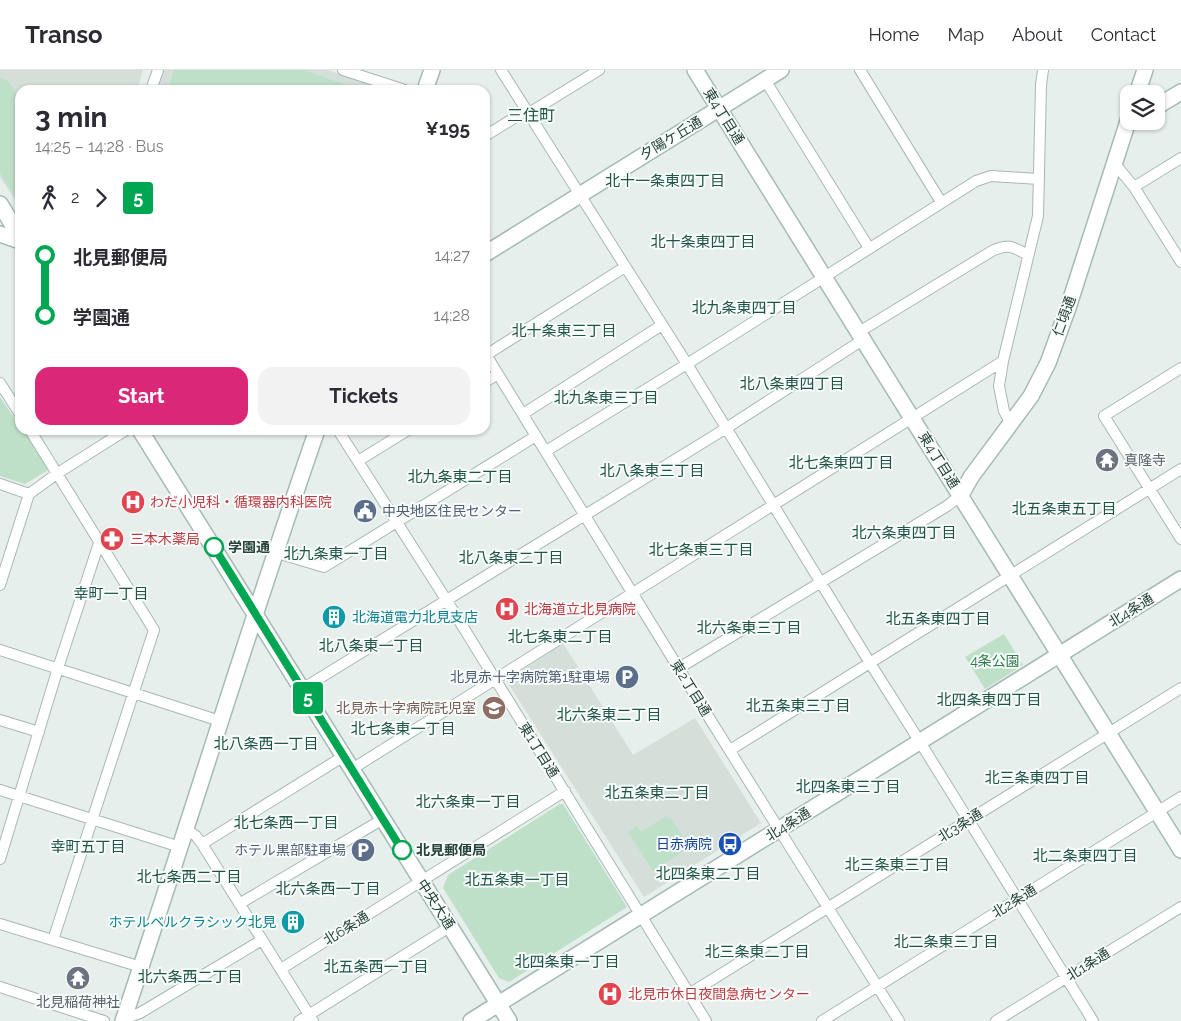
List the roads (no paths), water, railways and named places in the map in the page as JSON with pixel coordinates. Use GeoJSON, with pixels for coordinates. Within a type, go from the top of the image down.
{"type":"FeatureCollection","features":[{"type":"Feature","properties":{"kind":"street"},"geometry":{"type":"LineString","coordinates":[[153,85],[158,70]]}},
{"type":"Feature","properties":{"kind":"street"},"geometry":{"type":"LineString","coordinates":[[343,70],[390,85]]}},
{"type":"Feature","properties":{"kind":"street"},"geometry":{"type":"LineString","coordinates":[[427,85],[432,70]]}},
{"type":"Feature","properties":{"kind":"street"},"geometry":{"type":"LineString","coordinates":[[501,70],[687,364],[725,429],[1093,1021]]}},
{"type":"Feature","properties":{"kind":"street"},"geometry":{"type":"LineString","coordinates":[[490,133],[598,70]]}},
{"type":"Feature","properties":{"kind":"street","name":"東4丁目通"},"geometry":{"type":"LineString","coordinates":[[695,70],[1181,850]]}},
{"type":"Feature","properties":{"kind":"street","name":"夕陽ケ丘通"},"geometry":{"type":"LineString","coordinates":[[490,251],[578,194],[781,70]]}},
{"type":"Feature","properties":{"kind":"street"},"geometry":{"type":"LineString","coordinates":[[860,70],[941,202]]}},
{"type":"Feature","properties":{"kind":"street"},"geometry":{"type":"LineString","coordinates":[[1011,424],[1004,410],[1000,386],[1003,361],[1038,216],[1043,70]]}},
{"type":"Feature","properties":{"kind":"street"},"geometry":{"type":"LineString","coordinates":[[1140,85],[1145,70]]}},
{"type":"Feature","properties":{"kind":"street"},"geometry":{"type":"LineString","coordinates":[[765,80],[870,248]]}},
{"type":"Feature","properties":{"kind":"street"},"geometry":{"type":"LineString","coordinates":[[1165,102],[1181,92]]}},
{"type":"Feature","properties":{"kind":"street","name":"仁頃通"},"geometry":{"type":"LineString","coordinates":[[961,495],[971,477],[1031,396],[1048,363],[1068,308],[1125,130]]}},
{"type":"Feature","properties":{"kind":"street"},"geometry":{"type":"LineString","coordinates":[[1134,187],[1181,158]]}},
{"type":"Feature","properties":{"kind":"street"},"geometry":{"type":"LineString","coordinates":[[1115,164],[1134,187],[1181,262]]}},
{"type":"Feature","properties":{"kind":"street"},"geometry":{"type":"LineString","coordinates":[[546,452],[976,181],[991,176],[1039,179]]}},
{"type":"Feature","properties":{"kind":"street"},"geometry":{"type":"LineString","coordinates":[[0,204],[15,229]]}},
{"type":"Feature","properties":{"kind":"street"},"geometry":{"type":"LineString","coordinates":[[0,234],[15,239]]}},
{"type":"Feature","properties":{"kind":"street"},"geometry":{"type":"LineString","coordinates":[[302,689],[725,429],[861,336],[992,251],[1003,246],[1013,247],[1028,255]]}},
{"type":"Feature","properties":{"kind":"street"},"geometry":{"type":"LineString","coordinates":[[490,351],[625,267]]}},
{"type":"Feature","properties":{"kind":"street"},"geometry":{"type":"LineString","coordinates":[[523,414],[662,325]]}},
{"type":"Feature","properties":{"kind":"street"},"geometry":{"type":"LineString","coordinates":[[202,844],[495,680],[1003,361]]}},
{"type":"Feature","properties":{"kind":"street","name":"東2丁目通"},"geometry":{"type":"LineString","coordinates":[[490,362],[899,1021]]}},
{"type":"Feature","properties":{"kind":"street"},"geometry":{"type":"LineString","coordinates":[[1181,368],[1104,416],[1181,539]]}},
{"type":"Feature","properties":{"kind":"street"},"geometry":{"type":"LineString","coordinates":[[490,379],[498,374]]}},
{"type":"Feature","properties":{"kind":"street"},"geometry":{"type":"LineString","coordinates":[[0,383],[15,406]]}},
{"type":"Feature","properties":{"kind":"street"},"geometry":{"type":"LineString","coordinates":[[33,435],[154,630],[52,940]]}},
{"type":"Feature","properties":{"kind":"street"},"geometry":{"type":"LineString","coordinates":[[0,585],[29,494],[118,435]]}},
{"type":"Feature","properties":{"kind":"street","name":"中央大通"},"geometry":{"type":"LineString","coordinates":[[143,435],[509,1021]]}},
{"type":"Feature","properties":{"kind":"street"},"geometry":{"type":"LineString","coordinates":[[123,1020],[274,552],[315,435]]}},
{"type":"Feature","properties":{"kind":"street","name":"東1丁目通"},"geometry":{"type":"LineString","coordinates":[[341,435],[447,601],[706,1021]]}},
{"type":"Feature","properties":{"kind":"street"},"geometry":{"type":"LineString","coordinates":[[358,461],[400,435]]}},
{"type":"Feature","properties":{"kind":"street"},"geometry":{"type":"LineString","coordinates":[[274,552],[324,567],[536,436]]}},
{"type":"Feature","properties":{"kind":"street"},"geometry":{"type":"LineString","coordinates":[[730,750],[1181,469]]}},
{"type":"Feature","properties":{"kind":"street"},"geometry":{"type":"LineString","coordinates":[[0,484],[29,494]]}},
{"type":"Feature","properties":{"kind":"street"},"geometry":{"type":"LineString","coordinates":[[679,668],[947,506],[961,495]]}},
{"type":"Feature","properties":{"kind":"street"},"geometry":{"type":"LineString","coordinates":[[0,857],[58,668],[100,543]]}},
{"type":"Feature","properties":{"kind":"street","name":"北4条通"},"geometry":{"type":"LineString","coordinates":[[471,1021],[1181,579]]}},
{"type":"Feature","properties":{"kind":"street"},"geometry":{"type":"LineString","coordinates":[[0,650],[220,721]]}},
{"type":"Feature","properties":{"kind":"street","name":"北3条通"},"geometry":{"type":"LineString","coordinates":[[689,994],[1181,688]]}},
{"type":"Feature","properties":{"kind":"street"},"geometry":{"type":"LineString","coordinates":[[0,720],[39,732]]}},
{"type":"Feature","properties":{"kind":"street"},"geometry":{"type":"LineString","coordinates":[[0,790],[180,847]]}},
{"type":"Feature","properties":{"kind":"street","name":"北6条通"},"geometry":{"type":"LineString","coordinates":[[280,969],[565,791]]}},
{"type":"Feature","properties":{"kind":"street","name":"北2条通"},"geometry":{"type":"LineString","coordinates":[[822,1021],[1181,797]]}},
{"type":"Feature","properties":{"kind":"street"},"geometry":{"type":"LineString","coordinates":[[239,904],[383,819]]}},
{"type":"Feature","properties":{"kind":"street"},"geometry":{"type":"LineString","coordinates":[[186,829],[196,836],[202,844],[311,1018]]}},
{"type":"Feature","properties":{"kind":"street","name":"北1条通"},"geometry":{"type":"LineString","coordinates":[[996,1021],[1181,907]]}},
{"type":"Feature","properties":{"kind":"street"},"geometry":{"type":"LineString","coordinates":[[0,924],[140,968]]}},
{"type":"Feature","properties":{"kind":"street"},"geometry":{"type":"LineString","coordinates":[[299,1021],[311,1018],[451,926]]}},
{"type":"Feature","properties":{"kind":"street"},"geometry":{"type":"LineString","coordinates":[[123,1020],[140,1013],[262,940]]}},
{"type":"Feature","properties":{"kind":"street"},"geometry":{"type":"LineString","coordinates":[[0,987],[104,1021]]}},
{"type":"Feature","properties":{"kind":"place","name":"真隆寺"},"geometry":{"type":"Point","coordinates":[1107,460]}},
{"type":"Feature","properties":{"kind":"place","name":"わだ小児科・循環器内科医院"},"geometry":{"type":"Point","coordinates":[133,502]}},
{"type":"Feature","properties":{"kind":"place","name":"中央地区住民センター"},"geometry":{"type":"Point","coordinates":[365,511]}},
{"type":"Feature","properties":{"kind":"place","name":"三本木薬局"},"geometry":{"type":"Point","coordinates":[112,539]}},
{"type":"Feature","properties":{"kind":"place","name":"学園通"},"geometry":{"type":"Point","coordinates":[214,547]}},
{"type":"Feature","properties":{"kind":"place","name":"北海道立北見病院"},"geometry":{"type":"Point","coordinates":[507,609]}},
{"type":"Feature","properties":{"kind":"place","name":"北海道電力北見支店"},"geometry":{"type":"Point","coordinates":[334,617]}},
{"type":"Feature","properties":{"kind":"place","name":"北見赤十字病院第1駐車場"},"geometry":{"type":"Point","coordinates":[627,677]}},
{"type":"Feature","properties":{"kind":"place","name":"北見赤十字病院託児室"},"geometry":{"type":"Point","coordinates":[494,708]}},
{"type":"Feature","properties":{"kind":"place","name":"日赤病院"},"geometry":{"type":"Point","coordinates":[730,844]}},
{"type":"Feature","properties":{"kind":"place","name":"ホテル黒部駐車場"},"geometry":{"type":"Point","coordinates":[363,850]}},
{"type":"Feature","properties":{"kind":"place","name":"北見郵便局"},"geometry":{"type":"Point","coordinates":[402,850]}},
{"type":"Feature","properties":{"kind":"place","name":"ホテルベルクラシック北見"},"geometry":{"type":"Point","coordinates":[293,922]}},
{"type":"Feature","properties":{"kind":"place","name":"北見稲荷神社"},"geometry":{"type":"Point","coordinates":[78,978]}},
{"type":"Feature","properties":{"kind":"place","name":"北見市休日夜間急病センター"},"geometry":{"type":"Point","coordinates":[610,994]}},
{"type":"Feature","properties":{"kind":"district","name":"三住町"},"geometry":{"type":"Point","coordinates":[531,115]}},
{"type":"Feature","properties":{"kind":"district","name":"北十一条東四丁目"},"geometry":{"type":"Point","coordinates":[665,181]}},
{"type":"Feature","properties":{"kind":"district","name":"北十条東四丁目"},"geometry":{"type":"Point","coordinates":[703,242]}},
{"type":"Feature","properties":{"kind":"district","name":"北九条東四丁目"},"geometry":{"type":"Point","coordinates":[744,308]}},
{"type":"Feature","properties":{"kind":"district","name":"北十条東三丁目"},"geometry":{"type":"Point","coordinates":[564,331]}},
{"type":"Feature","properties":{"kind":"district","name":"北八条東四丁目"},"geometry":{"type":"Point","coordinates":[792,384]}},
{"type":"Feature","properties":{"kind":"district","name":"北九条東三丁目"},"geometry":{"type":"Point","coordinates":[606,398]}},
{"type":"Feature","properties":{"kind":"district","name":"北七条東四丁目"},"geometry":{"type":"Point","coordinates":[841,463]}},
{"type":"Feature","properties":{"kind":"district","name":"北八条東三丁目"},"geometry":{"type":"Point","coordinates":[652,471]}},
{"type":"Feature","properties":{"kind":"district","name":"北九条東二丁目"},"geometry":{"type":"Point","coordinates":[460,477]}},
{"type":"Feature","properties":{"kind":"district","name":"北五条東五丁目"},"geometry":{"type":"Point","coordinates":[1064,509]}},
{"type":"Feature","properties":{"kind":"district","name":"北六条東四丁目"},"geometry":{"type":"Point","coordinates":[904,533]}},
{"type":"Feature","properties":{"kind":"district","name":"北七条東三丁目"},"geometry":{"type":"Point","coordinates":[701,550]}},
{"type":"Feature","properties":{"kind":"district","name":"北九条東一丁目"},"geometry":{"type":"Point","coordinates":[336,554]}},
{"type":"Feature","properties":{"kind":"district","name":"北八条東二丁目"},"geometry":{"type":"Point","coordinates":[511,558]}},
{"type":"Feature","properties":{"kind":"district","name":"幸町一丁目"},"geometry":{"type":"Point","coordinates":[111,594]}},
{"type":"Feature","properties":{"kind":"district","name":"北五条東四丁目"},"geometry":{"type":"Point","coordinates":[938,619]}},
{"type":"Feature","properties":{"kind":"district","name":"北六条東三丁目"},"geometry":{"type":"Point","coordinates":[749,628]}},
{"type":"Feature","properties":{"kind":"district","name":"北七条東二丁目"},"geometry":{"type":"Point","coordinates":[560,637]}},
{"type":"Feature","properties":{"kind":"district","name":"北八条東一丁目"},"geometry":{"type":"Point","coordinates":[371,646]}},
{"type":"Feature","properties":{"kind":"district","name":"北四条東四丁目"},"geometry":{"type":"Point","coordinates":[989,700]}},
{"type":"Feature","properties":{"kind":"district","name":"北五条東三丁目"},"geometry":{"type":"Point","coordinates":[798,706]}},
{"type":"Feature","properties":{"kind":"district","name":"北六条東二丁目"},"geometry":{"type":"Point","coordinates":[609,715]}},
{"type":"Feature","properties":{"kind":"district","name":"北七条東一丁目"},"geometry":{"type":"Point","coordinates":[403,729]}},
{"type":"Feature","properties":{"kind":"district","name":"北八条西一丁目"},"geometry":{"type":"Point","coordinates":[266,744]}},
{"type":"Feature","properties":{"kind":"district","name":"北三条東四丁目"},"geometry":{"type":"Point","coordinates":[1037,778]}},
{"type":"Feature","properties":{"kind":"district","name":"北四条東三丁目"},"geometry":{"type":"Point","coordinates":[848,787]}},
{"type":"Feature","properties":{"kind":"district","name":"北五条東二丁目"},"geometry":{"type":"Point","coordinates":[657,793]}},
{"type":"Feature","properties":{"kind":"district","name":"北六条東一丁目"},"geometry":{"type":"Point","coordinates":[468,802]}},
{"type":"Feature","properties":{"kind":"district","name":"北七条西一丁目"},"geometry":{"type":"Point","coordinates":[286,823]}},
{"type":"Feature","properties":{"kind":"district","name":"幸町五丁目"},"geometry":{"type":"Point","coordinates":[88,847]}},
{"type":"Feature","properties":{"kind":"district","name":"北二条東四丁目"},"geometry":{"type":"Point","coordinates":[1085,856]}},
{"type":"Feature","properties":{"kind":"district","name":"北三条東三丁目"},"geometry":{"type":"Point","coordinates":[897,865]}},
{"type":"Feature","properties":{"kind":"district","name":"北四条東二丁目"},"geometry":{"type":"Point","coordinates":[708,874]}},
{"type":"Feature","properties":{"kind":"district","name":"北七条西二丁目"},"geometry":{"type":"Point","coordinates":[189,877]}},
{"type":"Feature","properties":{"kind":"district","name":"北五条東一丁目"},"geometry":{"type":"Point","coordinates":[517,880]}},
{"type":"Feature","properties":{"kind":"district","name":"北六条西一丁目"},"geometry":{"type":"Point","coordinates":[328,889]}},
{"type":"Feature","properties":{"kind":"district","name":"北二条東三丁目"},"geometry":{"type":"Point","coordinates":[946,942]}},
{"type":"Feature","properties":{"kind":"district","name":"北三条東二丁目"},"geometry":{"type":"Point","coordinates":[757,952]}},
{"type":"Feature","properties":{"kind":"district","name":"北四条東一丁目"},"geometry":{"type":"Point","coordinates":[567,962]}},
{"type":"Feature","properties":{"kind":"district","name":"北五条西一丁目"},"geometry":{"type":"Point","coordinates":[376,967]}},
{"type":"Feature","properties":{"kind":"district","name":"北六条西二丁目"},"geometry":{"type":"Point","coordinates":[190,977]}},
{"type":"Feature","properties":{"kind":"park label","name":"4条公園"},"geometry":{"type":"Point","coordinates":[995,661]}}]}
